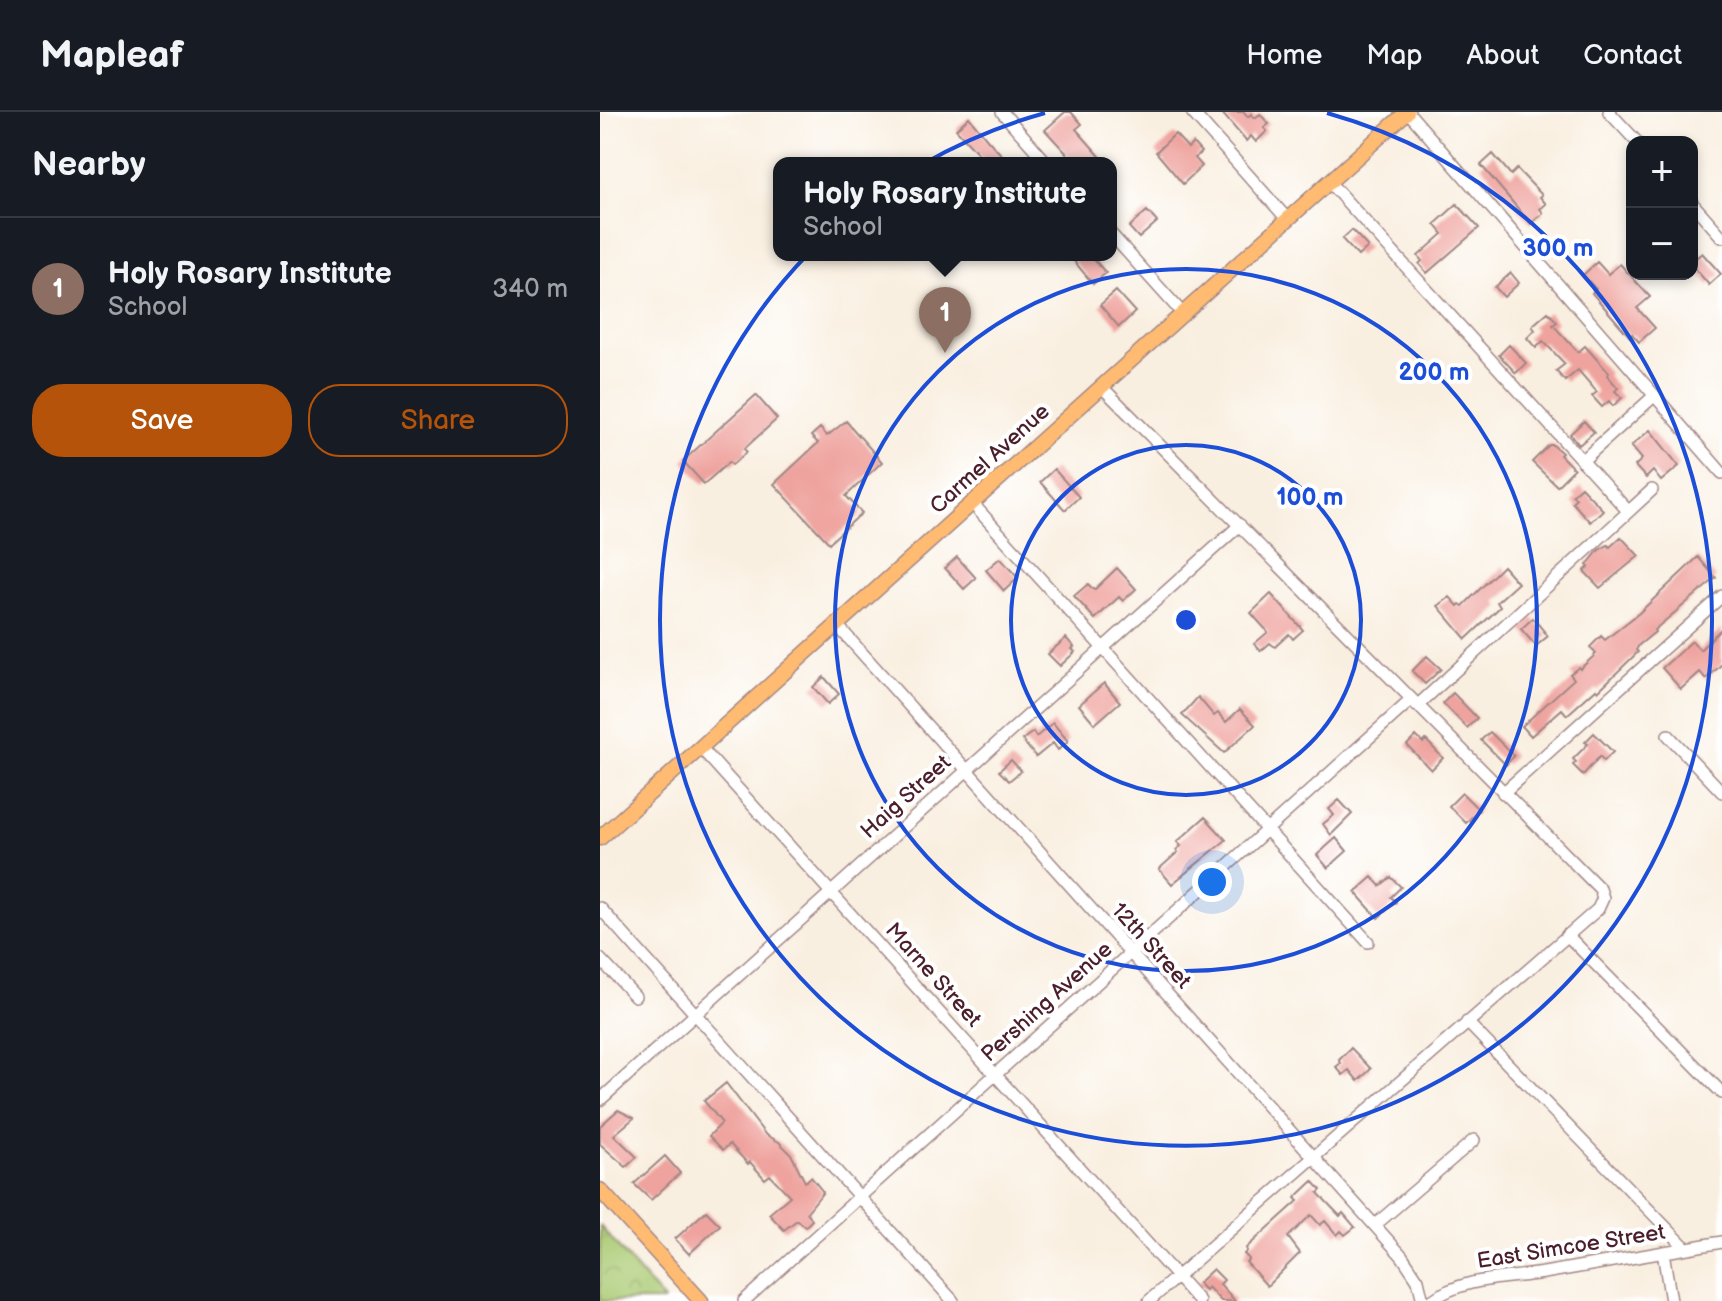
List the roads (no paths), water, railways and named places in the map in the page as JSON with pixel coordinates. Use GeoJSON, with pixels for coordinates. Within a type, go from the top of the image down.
{"type":"FeatureCollection","features":[{"type":"Feature","properties":{"kind":"main road","name":"Carmel Avenue"},"geometry":{"type":"LineString","coordinates":[[600,838],[1408,112]]}},
{"type":"Feature","properties":{"kind":"main road"},"geometry":{"type":"LineString","coordinates":[[600,1190],[701,1301]]}},
{"type":"Feature","properties":{"kind":"street"},"geometry":{"type":"LineString","coordinates":[[1002,112],[1042,157]]}},
{"type":"Feature","properties":{"kind":"street"},"geometry":{"type":"LineString","coordinates":[[1192,112],[1288,220]]}},
{"type":"Feature","properties":{"kind":"street"},"geometry":{"type":"LineString","coordinates":[[1408,112],[1722,473]]}},
{"type":"Feature","properties":{"kind":"street"},"geometry":{"type":"LineString","coordinates":[[1609,112],[1631,136]]}},
{"type":"Feature","properties":{"kind":"street"},"geometry":{"type":"LineString","coordinates":[[1329,182],[1628,511]]}},
{"type":"Feature","properties":{"kind":"street"},"geometry":{"type":"LineString","coordinates":[[1696,208],[1722,237]]}},
{"type":"Feature","properties":{"kind":"street"},"geometry":{"type":"LineString","coordinates":[[1117,241],[1183,314]]}},
{"type":"Feature","properties":{"kind":"street"},"geometry":{"type":"LineString","coordinates":[[1103,388],[1603,895],[1598,909],[1149,1301]]}},
{"type":"Feature","properties":{"kind":"street"},"geometry":{"type":"LineString","coordinates":[[1582,461],[1654,396]]}},
{"type":"Feature","properties":{"kind":"street","name":"Pershing Avenue"},"geometry":{"type":"LineString","coordinates":[[744,1301],[1652,490]]}},
{"type":"Feature","properties":{"kind":"street"},"geometry":{"type":"LineString","coordinates":[[973,504],[1368,942]]}},
{"type":"Feature","properties":{"kind":"street","name":"Haig Street"},"geometry":{"type":"LineString","coordinates":[[600,1100],[1240,525]]}},
{"type":"Feature","properties":{"kind":"street"},"geometry":{"type":"LineString","coordinates":[[1503,793],[1722,596]]}},
{"type":"Feature","properties":{"kind":"street","name":"12th Street"},"geometry":{"type":"LineString","coordinates":[[836,624],[1375,1225],[1415,1273],[1423,1301]]}},
{"type":"Feature","properties":{"kind":"street"},"geometry":{"type":"LineString","coordinates":[[1668,735],[1722,792]]}},
{"type":"Feature","properties":{"kind":"street","name":"Marne Street"},"geometry":{"type":"LineString","coordinates":[[701,748],[1199,1301]]}},
{"type":"Feature","properties":{"kind":"street"},"geometry":{"type":"LineString","coordinates":[[600,908],[953,1301]]}},
{"type":"Feature","properties":{"kind":"street"},"geometry":{"type":"LineString","coordinates":[[1567,935],[1722,1093]]}},
{"type":"Feature","properties":{"kind":"street"},"geometry":{"type":"LineString","coordinates":[[600,959],[635,996]]}},
{"type":"Feature","properties":{"kind":"street"},"geometry":{"type":"LineString","coordinates":[[1467,1022],[1686,1248]]}},
{"type":"Feature","properties":{"kind":"street"},"geometry":{"type":"LineString","coordinates":[[1375,1225],[1474,1140]]}},
{"type":"Feature","properties":{"kind":"street","name":"East Simcoe Street"},"geometry":{"type":"LineString","coordinates":[[1431,1301],[1452,1288],[1479,1281],[1722,1242]]}},
{"type":"Feature","properties":{"kind":"street"},"geometry":{"type":"LineString","coordinates":[[1663,1252],[1671,1301]]}},
{"type":"Feature","properties":{"kind":"place","name":"Holy Rosary Institute"},"geometry":{"type":"Point","coordinates":[945,353]}}]}
